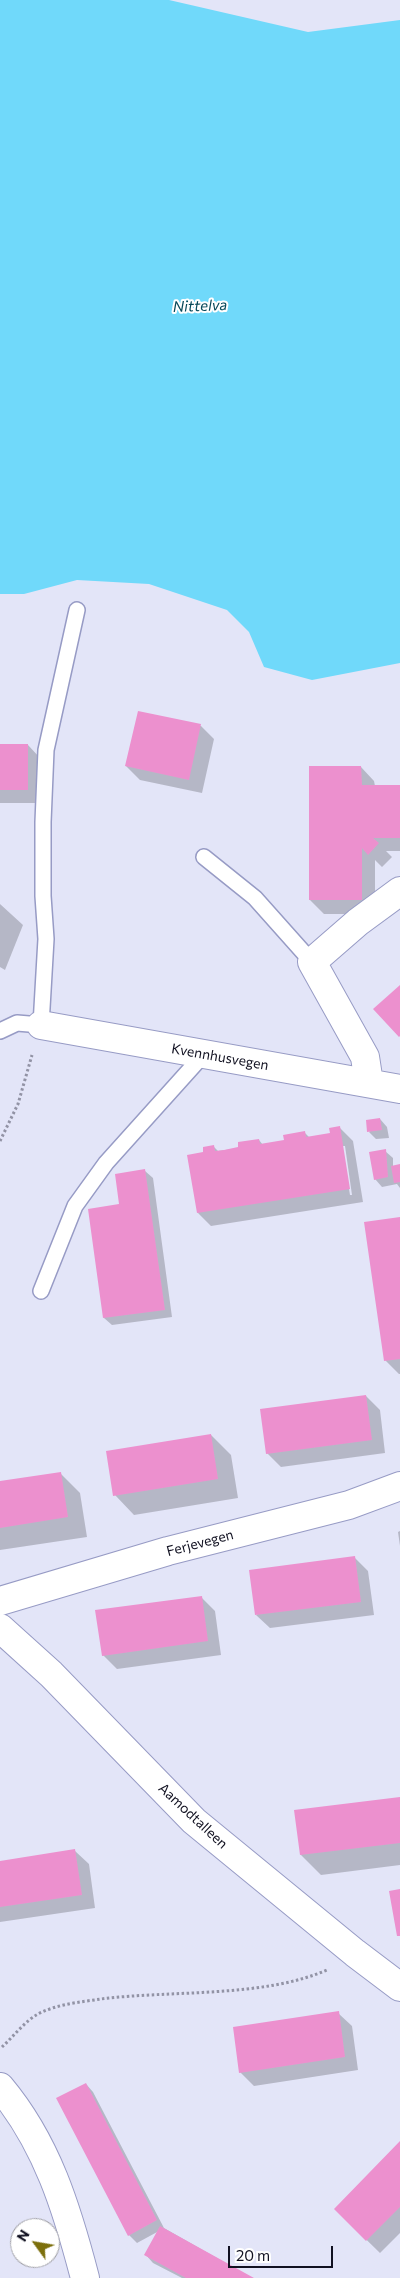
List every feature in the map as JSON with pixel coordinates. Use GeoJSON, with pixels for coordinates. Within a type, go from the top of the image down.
{"type":"FeatureCollection","features":[{"type":"Feature","properties":{"kind":"street"},"geometry":{"type":"LineString","coordinates":[[369,1083],[365,1057],[312,962],[358,922],[400,891]]}},
{"type":"Feature","properties":{"kind":"street","name":"Kvennhusvegen"},"geometry":{"type":"LineString","coordinates":[[40,1025],[400,1089]]}},
{"type":"Feature","properties":{"kind":"street","name":"Ferjevegen"},"geometry":{"type":"LineString","coordinates":[[0,1601],[168,1551],[348,1505],[400,1486]]}},
{"type":"Feature","properties":{"kind":"street","name":"Aamodtalleen"},"geometry":{"type":"LineString","coordinates":[[0,1628],[51,1674],[194,1821],[355,1953],[400,1987]]}},
{"type":"Feature","properties":{"kind":"street"},"geometry":{"type":"LineString","coordinates":[[0,2087],[16,2106],[39,2142],[70,2220],[85,2278]]}},
{"type":"Feature","properties":{"kind":"lane"},"geometry":{"type":"LineString","coordinates":[[0,1031],[17,1023],[40,1025],[46,939],[43,896],[45,757],[56,697],[77,610]]}},
{"type":"Feature","properties":{"kind":"lane"},"geometry":{"type":"LineString","coordinates":[[204,857],[255,898],[312,962]]}},
{"type":"Feature","properties":{"kind":"lane"},"geometry":{"type":"LineString","coordinates":[[41,1291],[75,1206],[106,1163],[204,1054]]}},
{"type":"Feature","properties":{"kind":"path"},"geometry":{"type":"LineString","coordinates":[[0,1141],[18,1104],[40,1025]]}},
{"type":"Feature","properties":{"kind":"path"},"geometry":{"type":"LineString","coordinates":[[2,2047],[38,2014],[70,2004],[130,1995],[270,1986],[311,1977],[339,1965],[355,1953]]}},
{"type":"Feature","properties":{"kind":"water","name":"Nittelva"},"geometry":{"type":"Polygon","coordinates":[[[0,0],[169,0],[308,32],[400,20],[400,663],[312,680],[264,667],[249,632],[227,610],[149,584],[77,580],[24,594],[0,594],[0,0]]]}},
{"type":"Feature","properties":{"kind":"building"},"geometry":{"type":"Polygon","coordinates":[[[138,711],[201,724],[189,780],[125,766],[138,711]]]}},
{"type":"Feature","properties":{"kind":"building"},"geometry":{"type":"Polygon","coordinates":[[[0,744],[28,744],[28,790],[0,790],[0,744]]]}},
{"type":"Feature","properties":{"kind":"building"},"geometry":{"type":"Polygon","coordinates":[[[309,766],[361,766],[362,785],[400,785],[400,838],[373,838],[379,843],[368,855],[362,848],[362,900],[309,900],[309,766]]]}},
{"type":"Feature","properties":{"kind":"building"},"geometry":{"type":"Polygon","coordinates":[[[400,985],[400,1036],[399,1037],[373,1009],[400,985]]]}},
{"type":"Feature","properties":{"kind":"building"},"geometry":{"type":"Polygon","coordinates":[[[380,1118],[382,1130],[367,1132],[366,1120],[380,1118]]]}},
{"type":"Feature","properties":{"kind":"building"},"geometry":{"type":"Polygon","coordinates":[[[340,1126],[350,1189],[197,1213],[187,1155],[203,1152],[203,1147],[214,1145],[215,1151],[224,1150],[238,1147],[238,1142],[259,1139],[260,1144],[284,1140],[283,1135],[305,1131],[306,1137],[330,1133],[329,1128],[340,1126]]]}},
{"type":"Feature","properties":{"kind":"building"},"geometry":{"type":"Polygon","coordinates":[[[386,1149],[388,1177],[374,1180],[369,1152],[386,1149]]]}},
{"type":"Feature","properties":{"kind":"building"},"geometry":{"type":"Polygon","coordinates":[[[400,1164],[400,1182],[394,1183],[391,1166],[400,1164]]]}},
{"type":"Feature","properties":{"kind":"building"},"geometry":{"type":"Polygon","coordinates":[[[145,1169],[165,1310],[103,1318],[88,1209],[119,1204],[115,1174],[145,1169]]]}},
{"type":"Feature","properties":{"kind":"building"},"geometry":{"type":"Polygon","coordinates":[[[400,1217],[400,1359],[384,1361],[364,1222],[400,1217]]]}},
{"type":"Feature","properties":{"kind":"building"},"geometry":{"type":"Polygon","coordinates":[[[366,1395],[372,1440],[266,1454],[260,1409],[366,1395]]]}},
{"type":"Feature","properties":{"kind":"building"},"geometry":{"type":"Polygon","coordinates":[[[211,1434],[218,1479],[113,1496],[106,1451],[211,1434]]]}},
{"type":"Feature","properties":{"kind":"building"},"geometry":{"type":"Polygon","coordinates":[[[61,1472],[68,1517],[0,1528],[0,1481],[61,1472]]]}},
{"type":"Feature","properties":{"kind":"building"},"geometry":{"type":"Polygon","coordinates":[[[355,1556],[361,1602],[255,1615],[249,1570],[355,1556]]]}},
{"type":"Feature","properties":{"kind":"building"},"geometry":{"type":"Polygon","coordinates":[[[202,1596],[208,1641],[102,1656],[95,1610],[202,1596]]]}},
{"type":"Feature","properties":{"kind":"building"},"geometry":{"type":"Polygon","coordinates":[[[400,1797],[400,1843],[300,1855],[294,1810],[400,1797]]]}},
{"type":"Feature","properties":{"kind":"building"},"geometry":{"type":"Polygon","coordinates":[[[75,1849],[82,1895],[0,1907],[0,1861],[75,1849]]]}},
{"type":"Feature","properties":{"kind":"building"},"geometry":{"type":"Polygon","coordinates":[[[400,1889],[400,1936],[397,1936],[389,1891],[400,1889]]]}},
{"type":"Feature","properties":{"kind":"building"},"geometry":{"type":"Polygon","coordinates":[[[339,2011],[345,2057],[239,2073],[233,2027],[339,2011]]]}},
{"type":"Feature","properties":{"kind":"building"},"geometry":{"type":"Polygon","coordinates":[[[86,2083],[157,2220],[128,2236],[56,2098],[86,2083]]]}},
{"type":"Feature","properties":{"kind":"building"},"geometry":{"type":"Polygon","coordinates":[[[400,2141],[400,2207],[366,2241],[334,2209],[400,2141]]]}},
{"type":"Feature","properties":{"kind":"building"},"geometry":{"type":"Polygon","coordinates":[[[160,2226],[254,2278],[186,2278],[144,2255],[160,2226]]]}}]}
